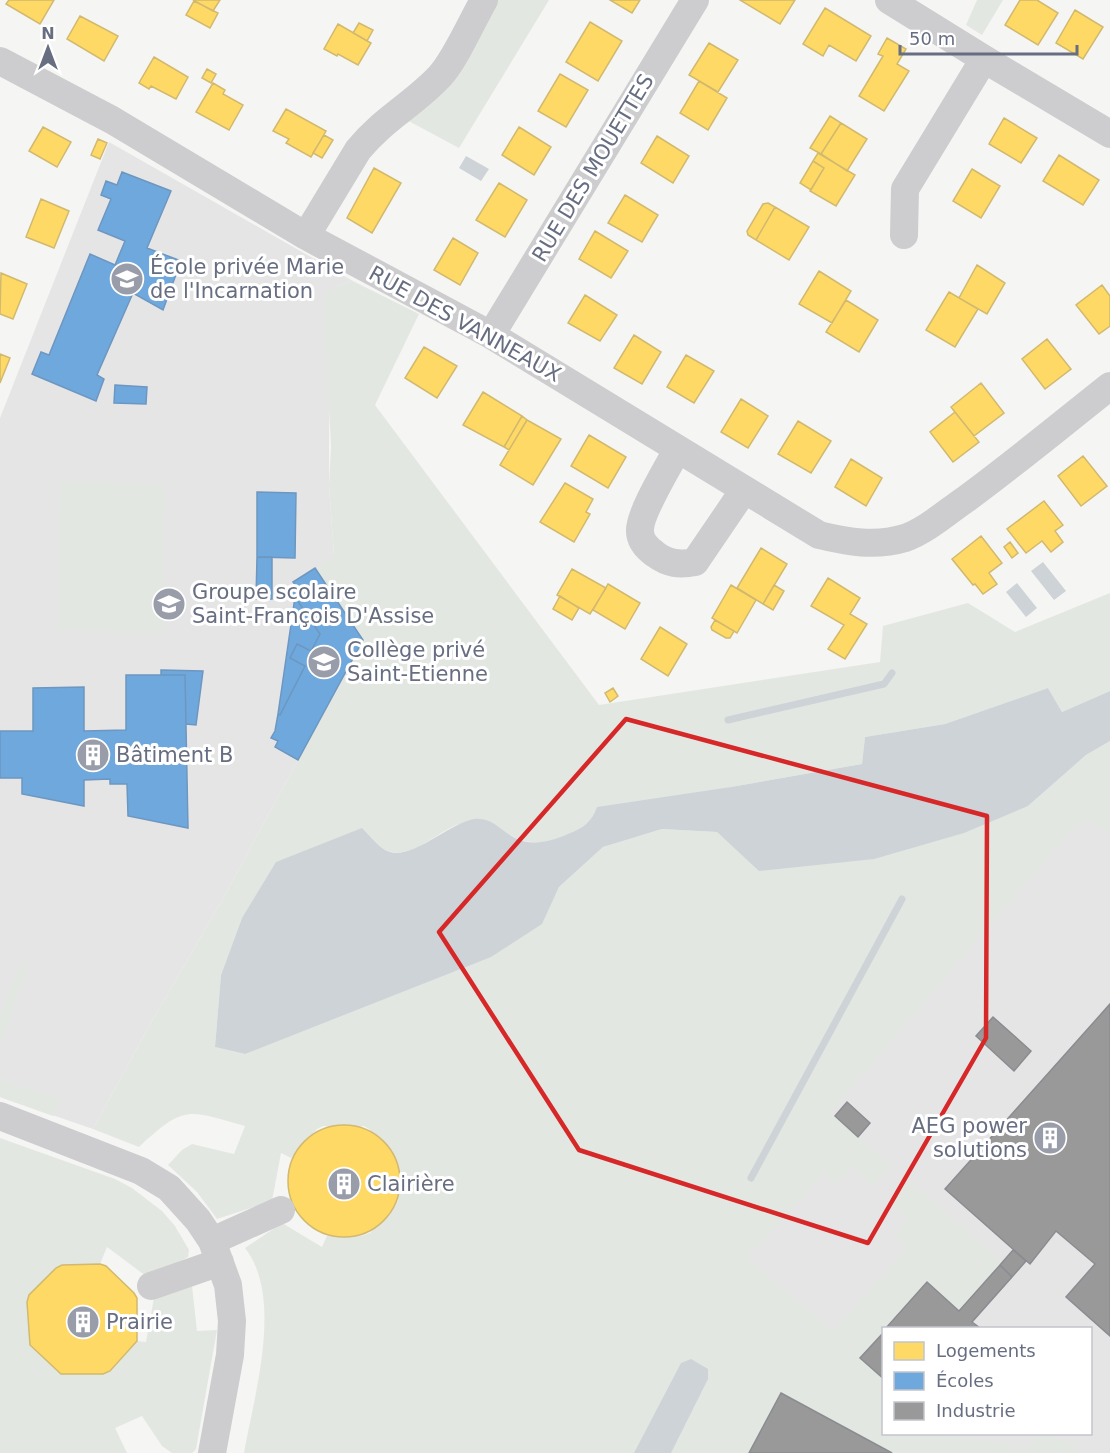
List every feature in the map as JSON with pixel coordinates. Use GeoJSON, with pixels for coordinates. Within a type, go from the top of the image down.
{"type":"FeatureCollection","features":[{"type":"Feature","properties":{"kind":"street"},"geometry":{"type":"LineString","coordinates":[[306,237],[368,137],[442,74],[484,0]]}},
{"type":"Feature","properties":{"kind":"street","name":"RUE DES MOUETTES"},"geometry":{"type":"LineString","coordinates":[[490,335],[695,0]]}},
{"type":"Feature","properties":{"kind":"street"},"geometry":{"type":"LineString","coordinates":[[889,0],[1110,134]]}},
{"type":"Feature","properties":{"kind":"street"},"geometry":{"type":"LineString","coordinates":[[904,235],[905,189],[984,59]]}},
{"type":"Feature","properties":{"kind":"street","name":"RUE DES VANNEAUX"},"geometry":{"type":"LineString","coordinates":[[0,60],[112,120],[306,237],[490,335],[819,535],[853,543],[880,542],[906,537],[931,524],[988,483],[1110,386]]}},
{"type":"Feature","properties":{"kind":"street"},"geometry":{"type":"LineString","coordinates":[[677,450],[642,518],[639,533],[646,548],[659,557],[679,565],[695,562],[744,490]]}},
{"type":"Feature","properties":{"kind":"street"},"geometry":{"type":"LineString","coordinates":[[0,1116],[141,1171],[169,1188],[198,1220],[216,1252],[228,1285],[232,1321],[230,1355],[212,1453]]}},
{"type":"Feature","properties":{"kind":"street"},"geometry":{"type":"LineString","coordinates":[[151,1286],[216,1252],[281,1210]]}},
{"type":"Feature","properties":{"kind":"highlighted area"},"geometry":{"type":"Polygon","coordinates":[[[626,719],[987,816],[986,1038],[868,1243],[579,1150],[439,932],[626,719]]]}},
{"type":"Feature","properties":{"kind":"shaded area"},"geometry":{"type":"Polygon","coordinates":[[[492,0],[549,0],[459,148],[403,118],[492,0]]]}},
{"type":"Feature","properties":{"kind":"shaded area"},"geometry":{"type":"Polygon","coordinates":[[[977,0],[1003,0],[982,35],[966,25],[977,0]]]}},
{"type":"Feature","properties":{"kind":"shaded area","name":"Groupe scolaire Saint-François D'Assise"},"geometry":{"type":"Polygon","coordinates":[[[109,142],[353,281],[329,289],[329,485],[334,556],[363,640],[221,902],[149,1026],[93,1129],[0,1097],[0,418],[109,142]]]}},
{"type":"Feature","properties":{"kind":"shaded area"},"geometry":{"type":"Polygon","coordinates":[[[466,156],[489,169],[481,181],[459,168],[466,156]]]}},
{"type":"Feature","properties":{"kind":"shaded area"},"geometry":{"type":"Polygon","coordinates":[[[353,281],[419,314],[375,405],[599,705],[880,662],[883,626],[968,603],[1015,632],[1110,593],[1110,691],[1062,712],[1048,688],[945,724],[865,737],[862,764],[731,787],[593,819],[557,839],[526,841],[488,822],[475,821],[455,825],[405,852],[382,849],[242,918],[221,975],[215,1047],[245,1054],[541,924],[559,887],[603,847],[662,829],[717,832],[759,870],[1028,806],[1086,755],[1110,741],[1110,835],[1094,821],[1073,828],[831,1112],[891,1166],[873,1186],[852,1167],[837,1184],[824,1173],[747,1258],[833,1331],[908,1247],[894,1235],[908,1219],[887,1201],[907,1178],[1003,1263],[959,1311],[926,1283],[887,1327],[882,1327],[882,1333],[861,1358],[882,1378],[882,1435],[948,1435],[952,1438],[966,1438],[1026,1448],[1038,1435],[1049,1435],[1074,1445],[1078,1453],[244,1453],[259,1376],[264,1320],[263,1293],[257,1269],[245,1248],[282,1223],[322,1247],[327,1236],[361,1236],[370,1233],[398,1200],[398,1166],[393,1153],[364,1126],[323,1126],[317,1129],[291,1158],[281,1153],[272,1201],[217,1219],[197,1192],[168,1165],[182,1150],[192,1144],[234,1154],[245,1126],[211,1116],[188,1114],[167,1123],[139,1147],[93,1129],[149,1026],[221,902],[363,640],[315,568],[334,556],[329,485],[331,446],[323,304],[328,289],[353,281]]]}},
{"type":"Feature","properties":{"kind":"shaded area"},"geometry":{"type":"Polygon","coordinates":[[[61,481],[164,484],[163,633],[59,630],[61,481]]]}},
{"type":"Feature","properties":{"kind":"shaded area"},"geometry":{"type":"Polygon","coordinates":[[[1043,562],[1066,591],[1054,600],[1031,571],[1043,562]]]}},
{"type":"Feature","properties":{"kind":"shaded area"},"geometry":{"type":"Polygon","coordinates":[[[1017,583],[1037,608],[1026,617],[1006,592],[1017,583]]]}},
{"type":"Feature","properties":{"kind":"shaded area"},"geometry":{"type":"Polygon","coordinates":[[[1048,688],[1062,712],[1110,691],[1110,741],[1086,755],[1028,806],[964,833],[874,859],[759,871],[717,832],[662,829],[603,847],[559,887],[542,924],[491,957],[245,1054],[215,1047],[221,975],[242,918],[276,862],[362,828],[382,848],[392,852],[403,852],[474,819],[491,822],[522,841],[535,843],[549,841],[582,827],[590,821],[597,807],[862,764],[865,737],[945,724],[1048,688]]]}},
{"type":"Feature","properties":{"kind":"shaded area"},"geometry":{"type":"Polygon","coordinates":[[[1110,811],[1110,1453],[612,1453],[919,890],[1110,811]]]}},
{"type":"Feature","properties":{"kind":"shaded area"},"geometry":{"type":"Polygon","coordinates":[[[19,964],[28,967],[0,1049],[0,1016],[19,964]]]}},
{"type":"Feature","properties":{"kind":"shaded area"},"geometry":{"type":"Polygon","coordinates":[[[0,1079],[61,1100],[53,1116],[0,1097],[0,1079]]]}},
{"type":"Feature","properties":{"kind":"shaded area"},"geometry":{"type":"Polygon","coordinates":[[[0,1138],[115,1179],[132,1188],[162,1211],[175,1226],[189,1250],[188,1257],[150,1279],[107,1247],[100,1264],[62,1265],[56,1268],[29,1295],[27,1302],[30,1345],[61,1374],[103,1374],[110,1371],[137,1341],[146,1342],[154,1298],[192,1286],[197,1331],[217,1330],[196,1449],[192,1453],[172,1453],[162,1446],[142,1416],[115,1428],[127,1453],[0,1453],[0,1138]]]}},
{"type":"Feature","properties":{"kind":"shaded area"},"geometry":{"type":"Polygon","coordinates":[[[691,1359],[708,1369],[708,1379],[671,1453],[634,1453],[681,1363],[691,1359]]]}},
{"type":"Feature","properties":{"kind":"building: Logements"},"geometry":{"type":"Polygon","coordinates":[[[9,0],[54,0],[40,24],[6,4],[9,0]]]}},
{"type":"Feature","properties":{"kind":"building: Logements"},"geometry":{"type":"Polygon","coordinates":[[[193,0],[220,0],[213,11],[193,0]]]}},
{"type":"Feature","properties":{"kind":"building: Logements"},"geometry":{"type":"Polygon","coordinates":[[[610,0],[640,0],[632,13],[610,0]]]}},
{"type":"Feature","properties":{"kind":"building: Logements"},"geometry":{"type":"Polygon","coordinates":[[[740,0],[795,0],[780,24],[740,0]]]}},
{"type":"Feature","properties":{"kind":"building: Logements"},"geometry":{"type":"Polygon","coordinates":[[[1020,0],[1037,0],[1058,13],[1038,45],[1005,25],[1020,0]]]}},
{"type":"Feature","properties":{"kind":"building: Logements"},"geometry":{"type":"Polygon","coordinates":[[[194,1],[218,13],[210,28],[186,15],[194,1]]]}},
{"type":"Feature","properties":{"kind":"building: Logements"},"geometry":{"type":"Polygon","coordinates":[[[825,8],[871,36],[856,61],[829,45],[823,56],[803,44],[825,8]]]}},
{"type":"Feature","properties":{"kind":"building: Logements"},"geometry":{"type":"Polygon","coordinates":[[[1075,10],[1103,27],[1083,59],[1056,43],[1075,10]]]}},
{"type":"Feature","properties":{"kind":"building: Logements"},"geometry":{"type":"Polygon","coordinates":[[[80,16],[118,36],[104,61],[67,39],[80,16]]]}},
{"type":"Feature","properties":{"kind":"building: Logements"},"geometry":{"type":"Polygon","coordinates":[[[590,22],[622,41],[598,81],[566,62],[590,22]]]}},
{"type":"Feature","properties":{"kind":"building: Logements"},"geometry":{"type":"Polygon","coordinates":[[[359,23],[373,30],[367,41],[353,33],[359,23]]]}},
{"type":"Feature","properties":{"kind":"building: Logements"},"geometry":{"type":"Polygon","coordinates":[[[338,24],[371,43],[358,65],[324,49],[338,24]]]}},
{"type":"Feature","properties":{"kind":"building: Logements"},"geometry":{"type":"Polygon","coordinates":[[[887,38],[906,49],[897,64],[909,71],[884,111],[859,96],[883,56],[878,54],[887,38]]]}},
{"type":"Feature","properties":{"kind":"building: Logements"},"geometry":{"type":"Polygon","coordinates":[[[709,43],[738,60],[718,92],[689,75],[709,43]]]}},
{"type":"Feature","properties":{"kind":"building: Logements"},"geometry":{"type":"Polygon","coordinates":[[[154,57],[188,77],[176,99],[151,86],[149,89],[139,83],[154,57]]]}},
{"type":"Feature","properties":{"kind":"building: Logements"},"geometry":{"type":"Polygon","coordinates":[[[207,69],[216,74],[211,83],[202,78],[207,69]]]}},
{"type":"Feature","properties":{"kind":"building: Logements"},"geometry":{"type":"Polygon","coordinates":[[[560,74],[588,90],[566,127],[538,111],[560,74]]]}},
{"type":"Feature","properties":{"kind":"building: Logements"},"geometry":{"type":"Polygon","coordinates":[[[699,81],[727,98],[708,130],[680,113],[699,81]]]}},
{"type":"Feature","properties":{"kind":"building: Logements"},"geometry":{"type":"Polygon","coordinates":[[[213,83],[225,90],[223,94],[243,105],[229,130],[196,112],[213,83]]]}},
{"type":"Feature","properties":{"kind":"building: Logements"},"geometry":{"type":"Polygon","coordinates":[[[286,109],[326,131],[311,157],[286,143],[289,139],[273,131],[286,109]]]}},
{"type":"Feature","properties":{"kind":"building: Logements"},"geometry":{"type":"Polygon","coordinates":[[[830,116],[841,123],[821,154],[810,148],[830,116]]]}},
{"type":"Feature","properties":{"kind":"building: Logements"},"geometry":{"type":"Polygon","coordinates":[[[1004,118],[1037,138],[1021,163],[989,144],[1004,118]]]}},
{"type":"Feature","properties":{"kind":"building: Logements"},"geometry":{"type":"Polygon","coordinates":[[[841,123],[867,139],[847,171],[821,154],[841,123]]]}},
{"type":"Feature","properties":{"kind":"building: Logements"},"geometry":{"type":"Polygon","coordinates":[[[43,127],[71,142],[57,167],[29,151],[43,127]]]}},
{"type":"Feature","properties":{"kind":"building: Logements"},"geometry":{"type":"Polygon","coordinates":[[[519,127],[551,147],[534,175],[502,155],[519,127]]]}},
{"type":"Feature","properties":{"kind":"building: Logements"},"geometry":{"type":"Polygon","coordinates":[[[324,135],[333,140],[322,158],[313,153],[324,135]]]}},
{"type":"Feature","properties":{"kind":"building: Logements"},"geometry":{"type":"Polygon","coordinates":[[[657,136],[689,156],[673,183],[641,163],[657,136]]]}},
{"type":"Feature","properties":{"kind":"building: Logements"},"geometry":{"type":"Polygon","coordinates":[[[98,139],[107,143],[100,159],[91,155],[98,139]]]}},
{"type":"Feature","properties":{"kind":"building: Logements"},"geometry":{"type":"Polygon","coordinates":[[[818,153],[855,175],[836,206],[810,191],[824,168],[813,161],[818,153]]]}},
{"type":"Feature","properties":{"kind":"building: Logements"},"geometry":{"type":"Polygon","coordinates":[[[1059,155],[1099,180],[1083,205],[1043,181],[1059,155]]]}},
{"type":"Feature","properties":{"kind":"building: Logements"},"geometry":{"type":"Polygon","coordinates":[[[813,161],[824,168],[811,190],[800,183],[813,161]]]}},
{"type":"Feature","properties":{"kind":"building: Logements"},"geometry":{"type":"Polygon","coordinates":[[[374,168],[401,183],[372,233],[347,218],[374,168]]]}},
{"type":"Feature","properties":{"kind":"building: Logements"},"geometry":{"type":"Polygon","coordinates":[[[972,169],[1000,186],[981,218],[953,201],[972,169]]]}},
{"type":"Feature","properties":{"kind":"building: Logements"},"geometry":{"type":"Polygon","coordinates":[[[499,183],[527,200],[505,237],[476,220],[499,183]]]}},
{"type":"Feature","properties":{"kind":"building: Logements"},"geometry":{"type":"Polygon","coordinates":[[[625,195],[658,215],[642,242],[608,223],[625,195]]]}},
{"type":"Feature","properties":{"kind":"building: Logements"},"geometry":{"type":"Polygon","coordinates":[[[41,199],[69,211],[54,248],[26,237],[41,199]]]}},
{"type":"Feature","properties":{"kind":"building: Logements"},"geometry":{"type":"Polygon","coordinates":[[[768,203],[775,207],[756,240],[748,235],[747,231],[763,204],[768,203]]]}},
{"type":"Feature","properties":{"kind":"building: Logements"},"geometry":{"type":"Polygon","coordinates":[[[775,207],[809,227],[789,260],[756,240],[775,207]]]}},
{"type":"Feature","properties":{"kind":"building: Logements"},"geometry":{"type":"Polygon","coordinates":[[[595,231],[628,251],[611,278],[579,259],[595,231]]]}},
{"type":"Feature","properties":{"kind":"building: Logements"},"geometry":{"type":"Polygon","coordinates":[[[453,238],[478,253],[460,285],[434,270],[453,238]]]}},
{"type":"Feature","properties":{"kind":"building: Logements"},"geometry":{"type":"Polygon","coordinates":[[[977,265],[1005,283],[987,314],[959,298],[977,265]]]}},
{"type":"Feature","properties":{"kind":"building: Logements"},"geometry":{"type":"Polygon","coordinates":[[[819,271],[851,291],[832,323],[799,304],[819,271]]]}},
{"type":"Feature","properties":{"kind":"building: Logements"},"geometry":{"type":"Polygon","coordinates":[[[1,273],[27,284],[13,319],[0,314],[1,273]]]}},
{"type":"Feature","properties":{"kind":"building: Logements"},"geometry":{"type":"Polygon","coordinates":[[[1102,285],[1110,296],[1110,326],[1099,334],[1076,305],[1102,285]]]}},
{"type":"Feature","properties":{"kind":"building: Logements"},"geometry":{"type":"Polygon","coordinates":[[[949,292],[978,309],[955,347],[926,330],[949,292]]]}},
{"type":"Feature","properties":{"kind":"building: Logements"},"geometry":{"type":"Polygon","coordinates":[[[585,295],[617,315],[600,341],[568,323],[585,295]]]}},
{"type":"Feature","properties":{"kind":"building: Logements"},"geometry":{"type":"Polygon","coordinates":[[[846,300],[878,320],[859,352],[826,332],[846,300]]]}},
{"type":"Feature","properties":{"kind":"building: Logements"},"geometry":{"type":"Polygon","coordinates":[[[634,335],[661,352],[642,384],[614,368],[634,335]]]}},
{"type":"Feature","properties":{"kind":"building: Logements"},"geometry":{"type":"Polygon","coordinates":[[[1047,339],[1071,369],[1045,389],[1022,359],[1047,339]]]}},
{"type":"Feature","properties":{"kind":"building: Logements"},"geometry":{"type":"Polygon","coordinates":[[[424,347],[457,366],[437,398],[405,378],[424,347]]]}},
{"type":"Feature","properties":{"kind":"building: Logements"},"geometry":{"type":"Polygon","coordinates":[[[0,354],[10,358],[0,383],[0,354]]]}},
{"type":"Feature","properties":{"kind":"building: Logements"},"geometry":{"type":"Polygon","coordinates":[[[686,355],[714,371],[694,403],[667,387],[686,355]]]}},
{"type":"Feature","properties":{"kind":"building: Logements"},"geometry":{"type":"Polygon","coordinates":[[[981,383],[1004,413],[974,436],[951,407],[981,383]]]}},
{"type":"Feature","properties":{"kind":"building: Logements"},"geometry":{"type":"Polygon","coordinates":[[[483,392],[522,416],[504,447],[463,425],[483,392]]]}},
{"type":"Feature","properties":{"kind":"building: Logements"},"geometry":{"type":"Polygon","coordinates":[[[741,399],[768,416],[748,448],[721,432],[741,399]]]}},
{"type":"Feature","properties":{"kind":"building: Logements"},"geometry":{"type":"Polygon","coordinates":[[[955,412],[979,442],[953,462],[930,432],[955,412]]]}},
{"type":"Feature","properties":{"kind":"building: Logements"},"geometry":{"type":"Polygon","coordinates":[[[522,416],[527,420],[509,450],[504,447],[522,416]]]}},
{"type":"Feature","properties":{"kind":"building: Logements"},"geometry":{"type":"Polygon","coordinates":[[[527,420],[561,439],[533,485],[500,465],[527,420]]]}},
{"type":"Feature","properties":{"kind":"building: Logements"},"geometry":{"type":"Polygon","coordinates":[[[798,421],[831,441],[811,473],[778,454],[798,421]]]}},
{"type":"Feature","properties":{"kind":"building: Logements"},"geometry":{"type":"Polygon","coordinates":[[[589,435],[626,457],[608,488],[571,466],[589,435]]]}},
{"type":"Feature","properties":{"kind":"building: Logements"},"geometry":{"type":"Polygon","coordinates":[[[1083,456],[1107,486],[1081,506],[1058,476],[1083,456]]]}},
{"type":"Feature","properties":{"kind":"building: Logements"},"geometry":{"type":"Polygon","coordinates":[[[851,459],[882,478],[866,506],[835,487],[851,459]]]}},
{"type":"Feature","properties":{"kind":"building: Logements"},"geometry":{"type":"Polygon","coordinates":[[[565,483],[593,499],[586,512],[590,514],[574,542],[540,522],[565,483]]]}},
{"type":"Feature","properties":{"kind":"building: Logements"},"geometry":{"type":"Polygon","coordinates":[[[1044,501],[1063,525],[1055,531],[1063,542],[1051,552],[1042,541],[1026,553],[1007,529],[1044,501]]]}},
{"type":"Feature","properties":{"kind":"building: Logements"},"geometry":{"type":"Polygon","coordinates":[[[981,536],[1002,563],[989,573],[997,584],[983,594],[952,559],[981,536]]]}},
{"type":"Feature","properties":{"kind":"building: Logements"},"geometry":{"type":"Polygon","coordinates":[[[1010,542],[1018,553],[1012,558],[1004,547],[1010,542]]]}},
{"type":"Feature","properties":{"kind":"building: Logements"},"geometry":{"type":"Polygon","coordinates":[[[761,548],[787,564],[763,604],[737,588],[761,548]]]}},
{"type":"Feature","properties":{"kind":"building: Logements"},"geometry":{"type":"Polygon","coordinates":[[[572,569],[606,588],[590,614],[557,595],[572,569]]]}},
{"type":"Feature","properties":{"kind":"building: Logements"},"geometry":{"type":"Polygon","coordinates":[[[828,578],[860,598],[850,614],[867,624],[845,659],[828,649],[844,625],[811,606],[828,578]]]}},
{"type":"Feature","properties":{"kind":"building: Logements"},"geometry":{"type":"Polygon","coordinates":[[[608,584],[640,603],[625,629],[593,610],[608,584]]]}},
{"type":"Feature","properties":{"kind":"building: Logements"},"geometry":{"type":"Polygon","coordinates":[[[731,585],[756,600],[737,633],[712,618],[731,585]]]}},
{"type":"Feature","properties":{"kind":"building: Logements"},"geometry":{"type":"Polygon","coordinates":[[[774,585],[784,591],[773,610],[763,604],[774,585]]]}},
{"type":"Feature","properties":{"kind":"building: Logements"},"geometry":{"type":"Polygon","coordinates":[[[560,596],[579,608],[572,620],[553,609],[560,596]]]}},
{"type":"Feature","properties":{"kind":"building: Logements"},"geometry":{"type":"Polygon","coordinates":[[[715,620],[734,631],[730,638],[712,630],[711,627],[715,620]]]}},
{"type":"Feature","properties":{"kind":"building: Logements"},"geometry":{"type":"Polygon","coordinates":[[[660,627],[687,644],[668,676],[641,659],[660,627]]]}},
{"type":"Feature","properties":{"kind":"building: Logements"},"geometry":{"type":"Polygon","coordinates":[[[613,688],[618,696],[610,702],[605,693],[613,688]]]}},
{"type":"Feature","properties":{"kind":"building: Logements","name":"Clairière"},"geometry":{"type":"Polygon","coordinates":[[[344,1125],[366,1129],[384,1141],[396,1159],[400,1181],[396,1203],[384,1221],[366,1233],[344,1237],[322,1233],[304,1221],[292,1203],[288,1181],[292,1159],[304,1141],[322,1129],[344,1125]]]}},
{"type":"Feature","properties":{"kind":"building: Logements","name":"Prairie"},"geometry":{"type":"Polygon","coordinates":[[[100,1264],[106,1266],[137,1298],[137,1341],[110,1371],[103,1374],[61,1374],[30,1345],[27,1302],[29,1295],[56,1268],[62,1265],[100,1264]]]}},
{"type":"Feature","properties":{"kind":"building: Écoles","name":"École privée Marie de l'Incarnation"},"geometry":{"type":"Polygon","coordinates":[[[122,172],[171,191],[147,248],[181,261],[163,310],[133,293],[97,375],[104,379],[96,401],[32,374],[41,352],[49,355],[90,254],[115,265],[125,241],[98,230],[111,199],[101,195],[106,181],[117,185],[122,172]]]}},
{"type":"Feature","properties":{"kind":"building: Écoles"},"geometry":{"type":"Polygon","coordinates":[[[115,385],[147,387],[146,404],[114,403],[115,385]]]}},
{"type":"Feature","properties":{"kind":"building: Écoles"},"geometry":{"type":"Polygon","coordinates":[[[257,492],[296,493],[295,558],[257,557],[257,492]]]}},
{"type":"Feature","properties":{"kind":"building: Écoles"},"geometry":{"type":"Polygon","coordinates":[[[257,557],[272,557],[272,599],[256,599],[257,557]]]}},
{"type":"Feature","properties":{"kind":"building: Écoles","name":"Collège privé Saint-Etienne"},"geometry":{"type":"Polygon","coordinates":[[[315,568],[363,640],[298,760],[275,747],[278,741],[271,738],[275,731],[278,714],[280,715],[305,666],[290,658],[297,644],[311,651],[320,634],[291,591],[297,587],[293,582],[315,568]]]}},
{"type":"Feature","properties":{"kind":"building: Écoles"},"geometry":{"type":"Polygon","coordinates":[[[295,597],[320,634],[311,651],[297,644],[290,658],[305,666],[280,715],[278,714],[295,597]]]}},
{"type":"Feature","properties":{"kind":"building: Écoles"},"geometry":{"type":"Polygon","coordinates":[[[161,670],[203,671],[196,725],[186,724],[185,675],[161,675],[161,670]]]}},
{"type":"Feature","properties":{"kind":"building: Écoles","name":"Bâtiment B"},"geometry":{"type":"Polygon","coordinates":[[[126,675],[185,675],[188,828],[128,816],[127,784],[110,784],[110,779],[84,780],[84,806],[22,794],[22,778],[0,778],[0,731],[33,731],[33,688],[84,687],[84,731],[126,730],[126,675]]]}},
{"type":"Feature","properties":{"kind":"building: Industrie","name":"AEG power solutions"},"geometry":{"type":"Polygon","coordinates":[[[1110,1004],[1110,1336],[1066,1297],[1095,1264],[1056,1231],[1030,1264],[945,1189],[1110,1004]]]}},
{"type":"Feature","properties":{"kind":"building: Industrie"},"geometry":{"type":"Polygon","coordinates":[[[993,1017],[1031,1051],[1014,1071],[976,1036],[993,1017]]]}},
{"type":"Feature","properties":{"kind":"building: Industrie"},"geometry":{"type":"Polygon","coordinates":[[[847,1102],[870,1123],[858,1137],[835,1116],[847,1102]]]}},
{"type":"Feature","properties":{"kind":"building: Industrie"},"geometry":{"type":"Polygon","coordinates":[[[1013,1250],[1026,1261],[1012,1277],[1000,1265],[1013,1250]]]}},
{"type":"Feature","properties":{"kind":"building: Industrie"},"geometry":{"type":"Polygon","coordinates":[[[1000,1265],[1012,1277],[972,1322],[979,1327],[887,1327],[927,1282],[959,1311],[1000,1265]]]}},
{"type":"Feature","properties":{"kind":"building: Industrie"},"geometry":{"type":"Polygon","coordinates":[[[882,1334],[882,1377],[860,1358],[882,1334]]]}},
{"type":"Feature","properties":{"kind":"building: Industrie"},"geometry":{"type":"Polygon","coordinates":[[[781,1393],[892,1453],[749,1453],[781,1393]]]}},
{"type":"Feature","properties":{"kind":"waterway"},"geometry":{"type":"LineString","coordinates":[[728,720],[884,684],[892,673]]}},
{"type":"Feature","properties":{"kind":"waterway"},"geometry":{"type":"LineString","coordinates":[[751,1178],[902,899]]}},
{"type":"Feature","properties":{"kind":"place","name":"École privée Marie de l'Incarnation"},"geometry":{"type":"Point","coordinates":[127,279]}},
{"type":"Feature","properties":{"kind":"place","name":"Groupe scolaire Saint-François D'Assise"},"geometry":{"type":"Point","coordinates":[169,604]}},
{"type":"Feature","properties":{"kind":"place","name":"Collège privé Saint-Etienne"},"geometry":{"type":"Point","coordinates":[324,662]}},
{"type":"Feature","properties":{"kind":"place","name":"Bâtiment B"},"geometry":{"type":"Point","coordinates":[93,755]}},
{"type":"Feature","properties":{"kind":"place","name":"AEG power solutions"},"geometry":{"type":"Point","coordinates":[1050,1138]}},
{"type":"Feature","properties":{"kind":"place","name":"Clairière"},"geometry":{"type":"Point","coordinates":[344,1184]}},
{"type":"Feature","properties":{"kind":"place","name":"Prairie"},"geometry":{"type":"Point","coordinates":[83,1322]}}]}
